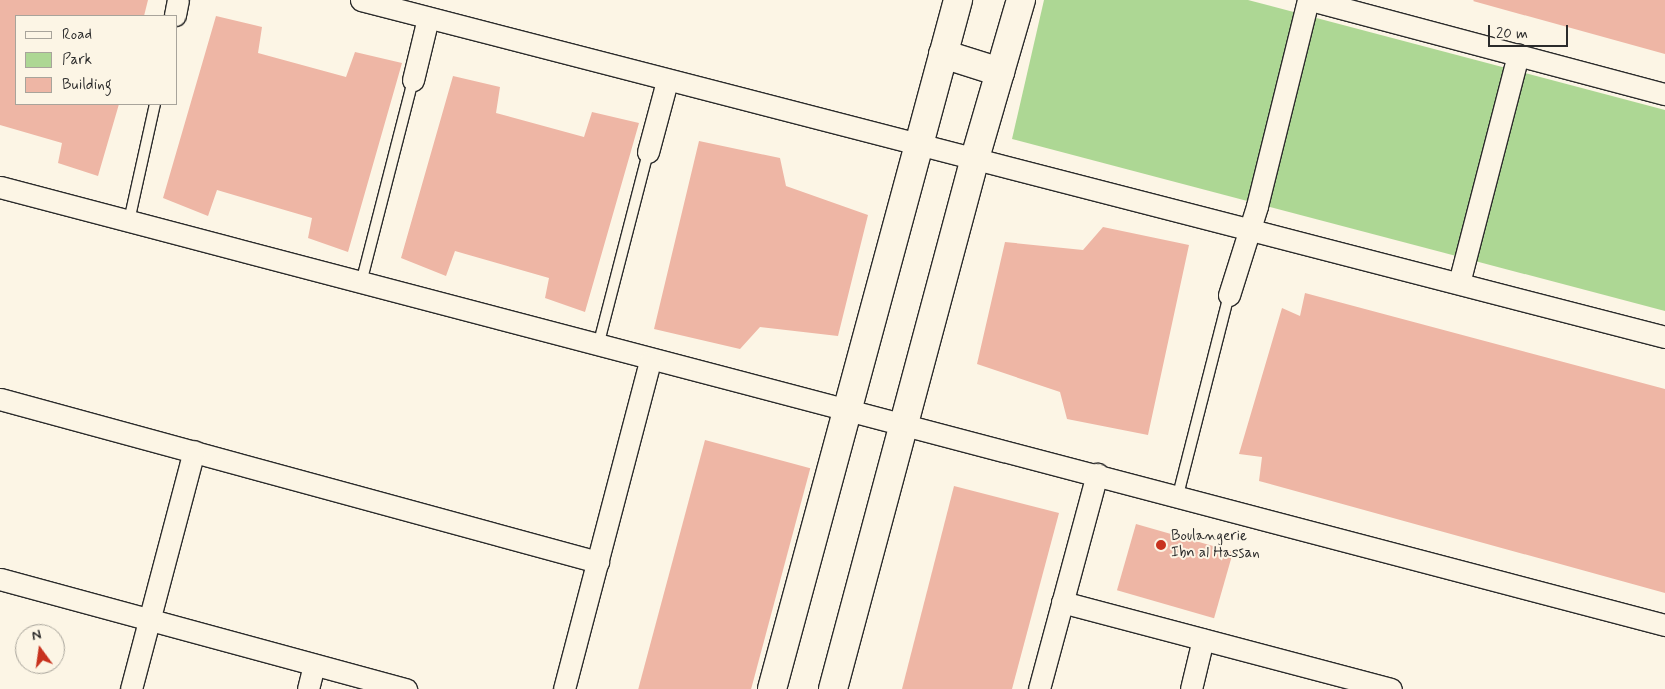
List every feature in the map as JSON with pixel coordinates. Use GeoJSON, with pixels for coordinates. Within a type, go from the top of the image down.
{"type":"FeatureCollection","features":[{"type":"Feature","properties":{"kind":"street"},"geometry":{"type":"LineString","coordinates":[[361,0],[667,81],[975,158],[1665,336]]}},
{"type":"Feature","properties":{"kind":"street"},"geometry":{"type":"LineString","coordinates":[[772,689],[958,0]]}},
{"type":"Feature","properties":{"kind":"street"},"geometry":{"type":"LineString","coordinates":[[833,689],[975,158],[1020,0]]}},
{"type":"Feature","properties":{"kind":"street"},"geometry":{"type":"LineString","coordinates":[[1229,295],[1257,206],[1310,0],[1665,94]]}},
{"type":"Feature","properties":{"kind":"street"},"geometry":{"type":"LineString","coordinates":[[413,80],[428,18]]}},
{"type":"Feature","properties":{"kind":"street"},"geometry":{"type":"LineString","coordinates":[[943,54],[1000,72]]}},
{"type":"Feature","properties":{"kind":"street"},"geometry":{"type":"LineString","coordinates":[[1459,283],[1518,55]]}},
{"type":"Feature","properties":{"kind":"street"},"geometry":{"type":"LineString","coordinates":[[648,152],[667,81]]}},
{"type":"Feature","properties":{"kind":"street"},"geometry":{"type":"LineString","coordinates":[[0,187],[650,361],[1178,495],[1665,625]]}},
{"type":"Feature","properties":{"kind":"street"},"geometry":{"type":"LineString","coordinates":[[564,689],[650,361]]}},
{"type":"Feature","properties":{"kind":"street"},"geometry":{"type":"LineString","coordinates":[[0,400],[194,451],[598,562]]}},
{"type":"Feature","properties":{"kind":"street"},"geometry":{"type":"LineString","coordinates":[[131,689],[194,451]]}},
{"type":"Feature","properties":{"kind":"street"},"geometry":{"type":"LineString","coordinates":[[1039,689],[1097,474]]}},
{"type":"Feature","properties":{"kind":"street"},"geometry":{"type":"LineString","coordinates":[[0,579],[406,689]]}},
{"type":"Feature","properties":{"kind":"street"},"geometry":{"type":"LineString","coordinates":[[1062,602],[1203,639],[1335,682],[1392,689]]}},
{"type":"Feature","properties":{"kind":"street"},"geometry":{"type":"LineString","coordinates":[[1191,689],[1203,639]]}},
{"type":"Feature","properties":{"kind":"street"},"geometry":{"type":"LineString","coordinates":[[308,689],[314,665]]}},
{"type":"Feature","properties":{"kind":"lane"},"geometry":{"type":"LineString","coordinates":[[361,283],[413,80]]}},
{"type":"Feature","properties":{"kind":"lane"},"geometry":{"type":"LineString","coordinates":[[129,221],[155,105]]}},
{"type":"Feature","properties":{"kind":"lane"},"geometry":{"type":"LineString","coordinates":[[598,346],[648,152]]}},
{"type":"Feature","properties":{"kind":"lane"},"geometry":{"type":"LineString","coordinates":[[1178,495],[1229,295]]}},
{"type":"Feature","properties":{"kind":"green space"},"geometry":{"type":"Polygon","coordinates":[[[1044,0],[1248,0],[1665,110],[1665,311],[1012,139],[1044,0]]]}},
{"type":"Feature","properties":{"kind":"building"},"geometry":{"type":"Polygon","coordinates":[[[0,0],[148,0],[144,15],[15,15],[15,105],[119,105],[98,176],[58,163],[62,143],[0,125],[0,0]]]}},
{"type":"Feature","properties":{"kind":"building"},"geometry":{"type":"Polygon","coordinates":[[[1665,0],[1665,54],[1473,1],[1665,0]]]}},
{"type":"Feature","properties":{"kind":"building"},"geometry":{"type":"Polygon","coordinates":[[[216,16],[262,27],[258,53],[346,77],[355,52],[402,63],[348,252],[308,238],[312,218],[217,190],[208,216],[163,198],[216,16]]]}},
{"type":"Feature","properties":{"kind":"building"},"geometry":{"type":"Polygon","coordinates":[[[453,76],[500,87],[496,113],[584,137],[592,112],[639,123],[585,312],[545,298],[549,278],[455,251],[446,276],[401,258],[453,76]]]}},
{"type":"Feature","properties":{"kind":"building"},"geometry":{"type":"Polygon","coordinates":[[[699,141],[780,158],[786,186],[868,215],[838,336],[760,327],[740,349],[654,329],[699,141]]]}},
{"type":"Feature","properties":{"kind":"building"},"geometry":{"type":"Polygon","coordinates":[[[1103,227],[1189,245],[1148,435],[1067,419],[1060,392],[977,364],[1005,242],[1083,250],[1103,227]]]}},
{"type":"Feature","properties":{"kind":"building"},"geometry":{"type":"Polygon","coordinates":[[[1305,293],[1665,389],[1665,593],[1259,481],[1262,457],[1239,454],[1282,308],[1300,316],[1305,293]]]}},
{"type":"Feature","properties":{"kind":"building"},"geometry":{"type":"Polygon","coordinates":[[[705,440],[810,468],[751,689],[638,689],[705,440]]]}},
{"type":"Feature","properties":{"kind":"building"},"geometry":{"type":"Polygon","coordinates":[[[954,486],[1059,513],[1012,689],[902,689],[954,486]]]}},
{"type":"Feature","properties":{"kind":"building"},"geometry":{"type":"Polygon","coordinates":[[[1136,524],[1233,552],[1214,618],[1117,590],[1136,524]]]}},
{"type":"Feature","properties":{"kind":"place","name":"Boulangerie Ibn al Hassan"},"geometry":{"type":"Point","coordinates":[1161,545]}}]}
